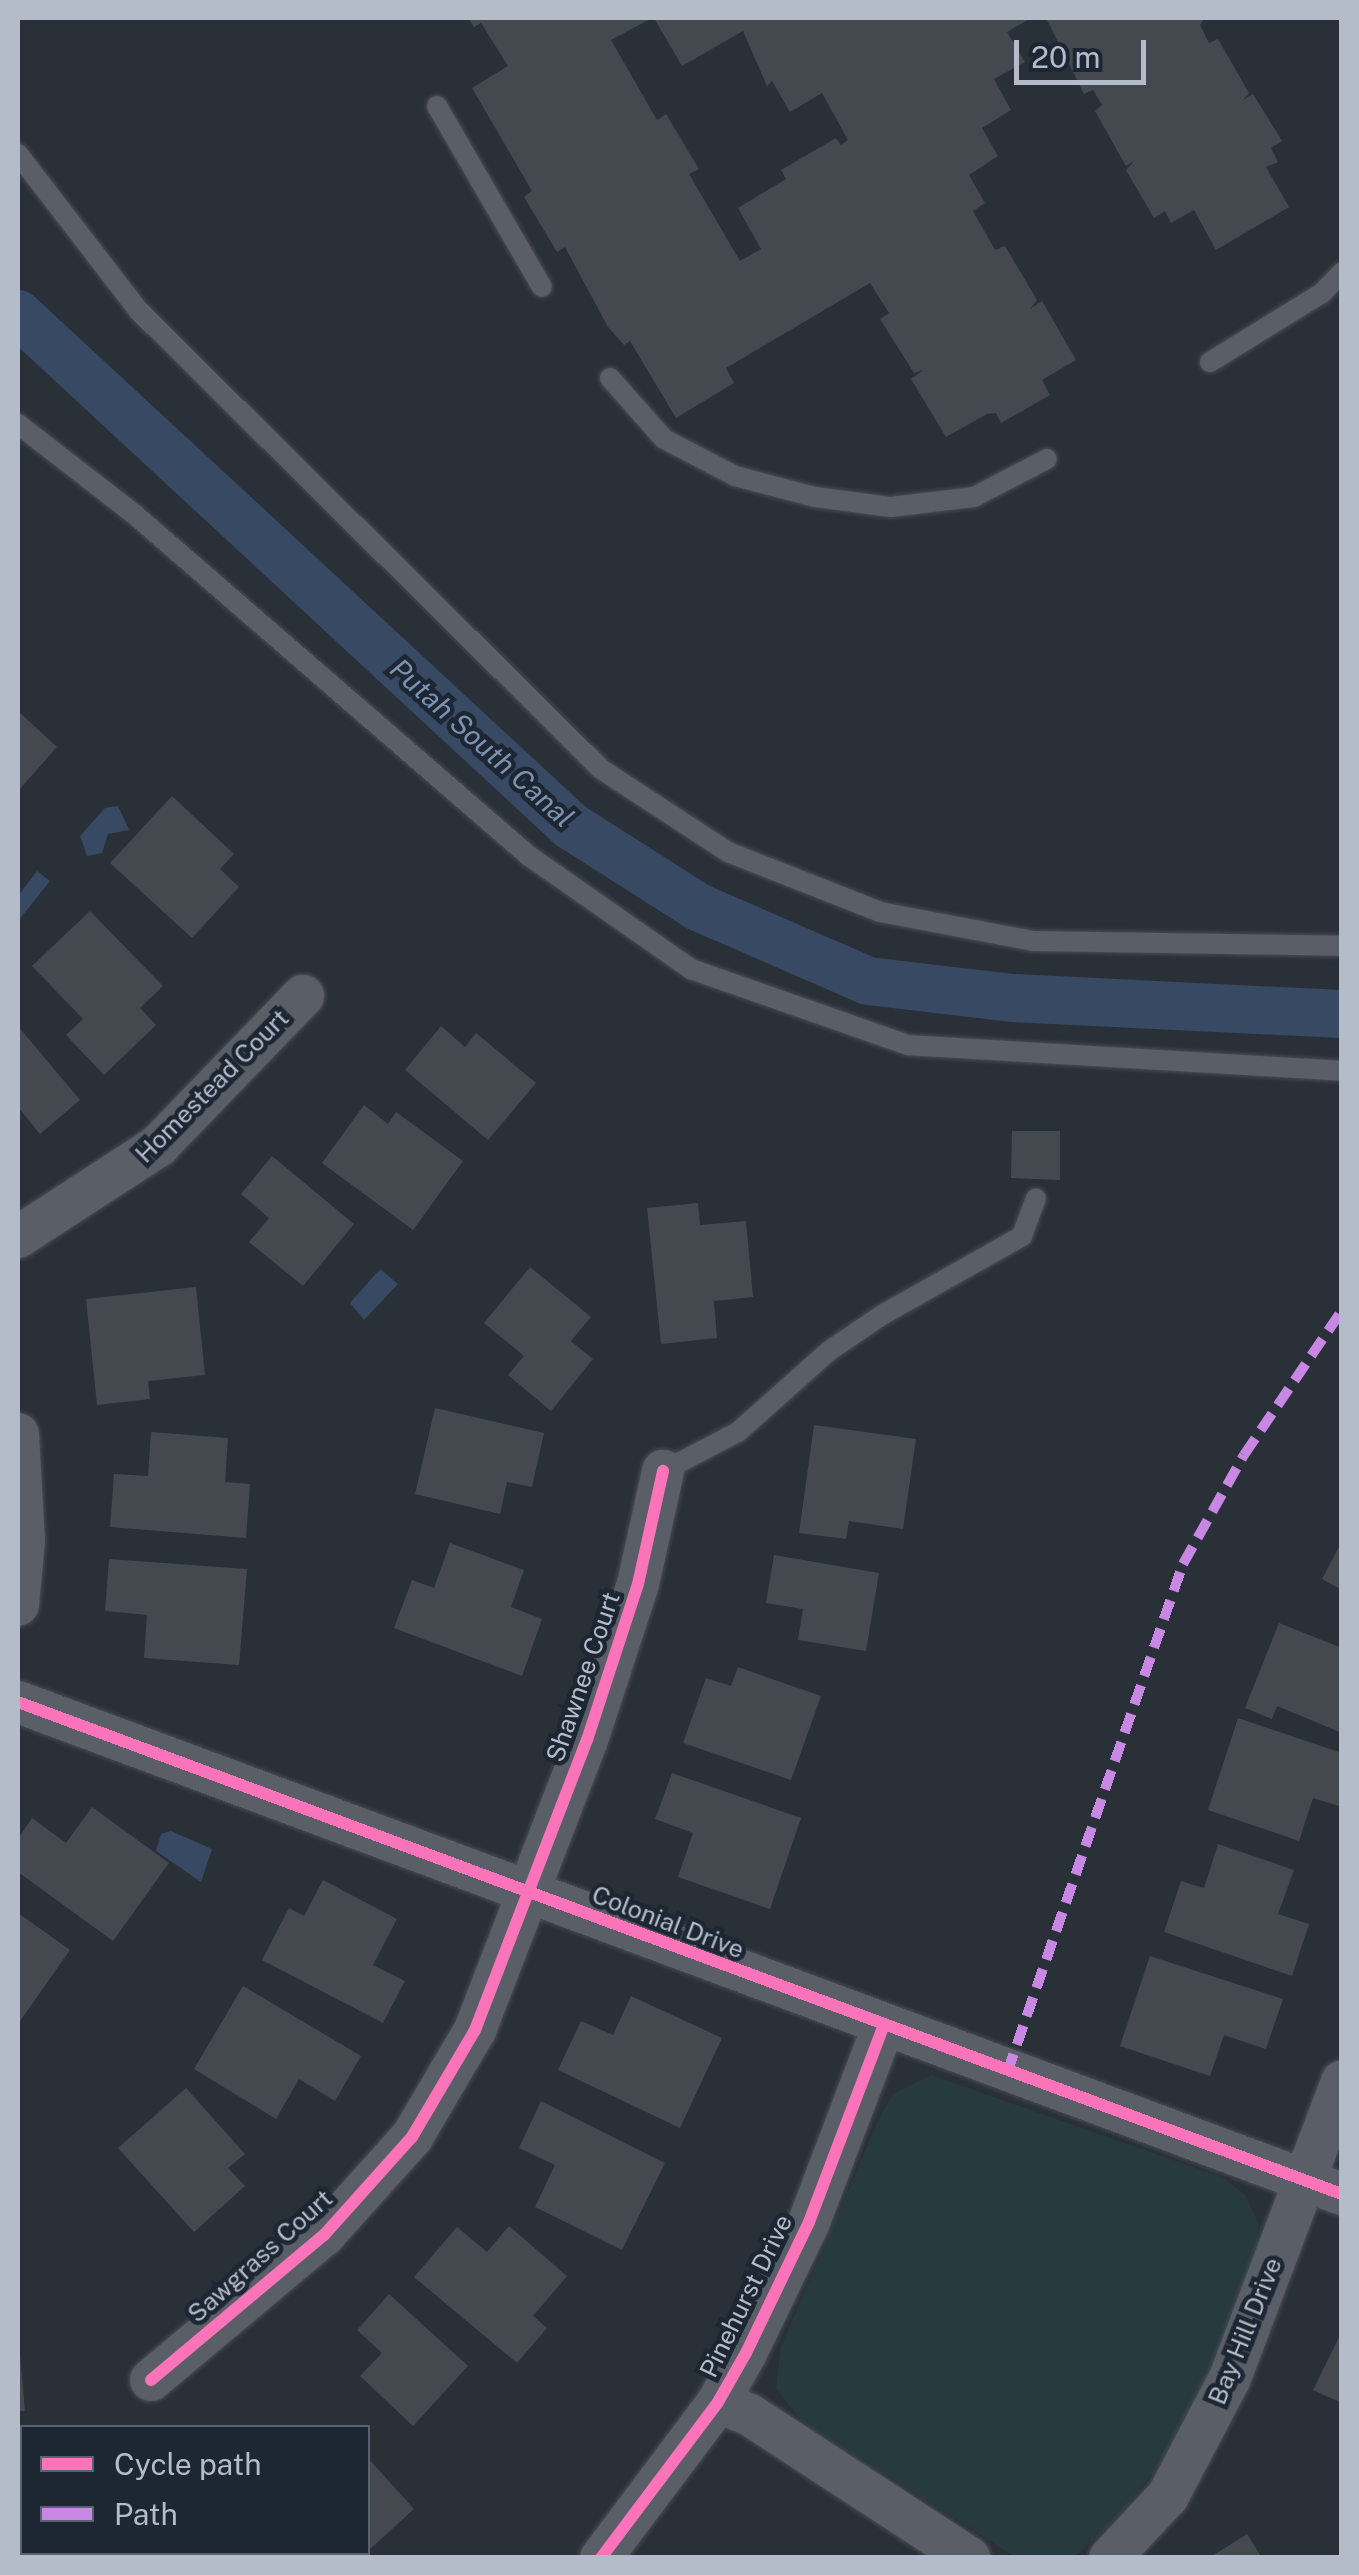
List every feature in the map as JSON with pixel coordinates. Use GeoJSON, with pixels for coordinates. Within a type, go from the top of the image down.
{"type":"FeatureCollection","features":[{"type":"Feature","properties":{"kind":"street","name":"Homestead Court"},"geometry":{"type":"LineString","coordinates":[[18,1237],[158,1146],[303,996]]}},
{"type":"Feature","properties":{"kind":"street"},"geometry":{"type":"LineString","coordinates":[[18,1434],[24,1541],[18,1605]]}},
{"type":"Feature","properties":{"kind":"street","name":"Shawnee Court"},"geometry":{"type":"LineString","coordinates":[[528,1894],[638,1584],[663,1471]]}},
{"type":"Feature","properties":{"kind":"street","name":"Colonial Drive"},"geometry":{"type":"LineString","coordinates":[[18,1702],[883,2028],[1324,2187]]}},
{"type":"Feature","properties":{"kind":"street","name":"Sawgrass Court"},"geometry":{"type":"LineString","coordinates":[[151,2380],[324,2235],[412,2138],[475,2030],[528,1894]]}},
{"type":"Feature","properties":{"kind":"street","name":"Pinehurst Drive"},"geometry":{"type":"LineString","coordinates":[[601,2558],[718,2402],[809,2222],[883,2028]]}},
{"type":"Feature","properties":{"kind":"street","name":"Bay Hill Drive"},"geometry":{"type":"LineString","coordinates":[[1110,2558],[1168,2496],[1324,2187],[1342,2082]]}},
{"type":"Feature","properties":{"kind":"street"},"geometry":{"type":"LineString","coordinates":[[718,2402],[750,2415],[969,2558]]}},
{"type":"Feature","properties":{"kind":"lane"},"geometry":{"type":"LineString","coordinates":[[437,106],[542,286]]}},
{"type":"Feature","properties":{"kind":"lane"},"geometry":{"type":"LineString","coordinates":[[18,154],[138,310],[601,769],[728,852],[880,912],[1033,941],[1342,946]]}},
{"type":"Feature","properties":{"kind":"lane"},"geometry":{"type":"LineString","coordinates":[[1210,362],[1322,293],[1342,272]]}},
{"type":"Feature","properties":{"kind":"lane"},"geometry":{"type":"LineString","coordinates":[[610,378],[664,439],[735,476],[815,497],[890,507],[974,497],[1048,459]]}},
{"type":"Feature","properties":{"kind":"lane"},"geometry":{"type":"LineString","coordinates":[[18,424],[134,514],[529,856],[690,969],[908,1045],[1342,1072]]}},
{"type":"Feature","properties":{"kind":"lane"},"geometry":{"type":"LineString","coordinates":[[663,1471],[738,1432],[869,1324],[1022,1236],[1036,1198]]}},
{"type":"Feature","properties":{"kind":"green space"},"geometry":{"type":"Polygon","coordinates":[[[931,2075],[1222,2177],[1245,2195],[1259,2224],[1256,2251],[1208,2377],[1171,2448],[1121,2514],[1075,2557],[1015,2557],[801,2420],[776,2389],[781,2346],[879,2119],[893,2094],[931,2075]]]}},
{"type":"Feature","properties":{"kind":"water"},"geometry":{"type":"Polygon","coordinates":[[[118,806],[129,830],[108,834],[102,853],[87,856],[80,836],[105,808],[118,806]]]}},
{"type":"Feature","properties":{"kind":"water"},"geometry":{"type":"Polygon","coordinates":[[[37,871],[50,881],[18,921],[18,896],[37,871]]]}},
{"type":"Feature","properties":{"kind":"water"},"geometry":{"type":"Polygon","coordinates":[[[380,1269],[398,1284],[364,1320],[350,1303],[380,1269]]]}},
{"type":"Feature","properties":{"kind":"water"},"geometry":{"type":"Polygon","coordinates":[[[171,1831],[212,1849],[201,1882],[156,1851],[161,1834],[171,1831]]]}},
{"type":"Feature","properties":{"kind":"building"},"geometry":{"type":"Polygon","coordinates":[[[468,18],[652,18],[611,40],[657,120],[666,114],[699,169],[689,174],[740,261],[761,249],[738,208],[786,179],[781,170],[836,138],[841,145],[848,140],[822,93],[790,112],[772,81],[767,86],[743,31],[682,66],[654,18],[1031,18],[1007,32],[1025,62],[994,79],[1011,110],[982,128],[998,156],[969,175],[985,203],[973,211],[995,250],[1005,246],[1037,300],[1030,309],[1042,301],[1076,360],[1042,380],[1050,395],[1001,423],[996,413],[987,414],[946,437],[911,379],[923,370],[914,373],[880,319],[889,313],[870,283],[726,368],[734,383],[676,418],[630,341],[624,345],[608,327],[565,247],[557,252],[524,197],[532,191],[472,88],[508,66],[481,23],[474,27],[468,18]]]}},
{"type":"Feature","properties":{"kind":"building"},"geometry":{"type":"Polygon","coordinates":[[[1046,18],[1205,18],[1200,25],[1209,43],[1218,39],[1249,93],[1243,100],[1253,94],[1282,141],[1271,148],[1278,162],[1266,167],[1289,207],[1216,250],[1194,210],[1171,223],[1165,211],[1154,218],[1126,170],[1135,160],[1126,166],[1095,111],[1102,105],[1093,90],[1084,94],[1046,18]]]}},
{"type":"Feature","properties":{"kind":"building"},"geometry":{"type":"Polygon","coordinates":[[[18,711],[57,747],[18,791],[18,711]]]}},
{"type":"Feature","properties":{"kind":"building"},"geometry":{"type":"Polygon","coordinates":[[[172,796],[234,854],[220,869],[239,887],[192,938],[110,863],[172,796]]]}},
{"type":"Feature","properties":{"kind":"building"},"geometry":{"type":"Polygon","coordinates":[[[90,911],[163,986],[140,1008],[156,1025],[104,1075],[66,1035],[83,1019],[32,966],[90,911]]]}},
{"type":"Feature","properties":{"kind":"building"},"geometry":{"type":"Polygon","coordinates":[[[18,1026],[80,1100],[40,1134],[18,1107],[18,1026]]]}},
{"type":"Feature","properties":{"kind":"building"},"geometry":{"type":"Polygon","coordinates":[[[441,1026],[465,1047],[476,1033],[536,1083],[488,1140],[405,1070],[441,1026]]]}},
{"type":"Feature","properties":{"kind":"building"},"geometry":{"type":"Polygon","coordinates":[[[364,1105],[388,1124],[396,1112],[463,1161],[413,1230],[322,1163],[364,1105]]]}},
{"type":"Feature","properties":{"kind":"building"},"geometry":{"type":"Polygon","coordinates":[[[1012,1131],[1060,1131],[1060,1180],[1011,1178],[1012,1131]]]}},
{"type":"Feature","properties":{"kind":"building"},"geometry":{"type":"Polygon","coordinates":[[[272,1156],[354,1224],[303,1286],[249,1242],[269,1218],[241,1194],[272,1156]]]}},
{"type":"Feature","properties":{"kind":"building"},"geometry":{"type":"Polygon","coordinates":[[[698,1203],[700,1225],[746,1221],[753,1297],[714,1301],[717,1338],[661,1344],[647,1208],[698,1203]]]}},
{"type":"Feature","properties":{"kind":"building"},"geometry":{"type":"Polygon","coordinates":[[[530,1267],[591,1317],[571,1341],[593,1359],[551,1411],[508,1375],[524,1356],[484,1323],[530,1267]]]}},
{"type":"Feature","properties":{"kind":"building"},"geometry":{"type":"Polygon","coordinates":[[[196,1287],[205,1375],[148,1381],[150,1399],[97,1405],[86,1299],[196,1287]]]}},
{"type":"Feature","properties":{"kind":"building"},"geometry":{"type":"Polygon","coordinates":[[[435,1408],[544,1433],[532,1487],[507,1482],[500,1514],[415,1494],[435,1408]]]}},
{"type":"Feature","properties":{"kind":"building"},"geometry":{"type":"Polygon","coordinates":[[[814,1425],[916,1439],[903,1529],[849,1521],[846,1539],[799,1533],[814,1425]]]}},
{"type":"Feature","properties":{"kind":"building"},"geometry":{"type":"Polygon","coordinates":[[[151,1432],[228,1438],[225,1482],[250,1484],[246,1538],[110,1527],[114,1474],[148,1476],[151,1432]]]}},
{"type":"Feature","properties":{"kind":"building"},"geometry":{"type":"Polygon","coordinates":[[[1342,1541],[1342,1590],[1322,1579],[1342,1541]]]}},
{"type":"Feature","properties":{"kind":"building"},"geometry":{"type":"Polygon","coordinates":[[[450,1543],[524,1570],[511,1607],[542,1619],[522,1676],[394,1628],[412,1580],[434,1588],[450,1543]]]}},
{"type":"Feature","properties":{"kind":"building"},"geometry":{"type":"Polygon","coordinates":[[[774,1555],[879,1573],[866,1651],[798,1640],[803,1609],[766,1603],[774,1555]]]}},
{"type":"Feature","properties":{"kind":"building"},"geometry":{"type":"Polygon","coordinates":[[[109,1559],[247,1569],[239,1665],[144,1658],[147,1615],[105,1611],[109,1559]]]}},
{"type":"Feature","properties":{"kind":"building"},"geometry":{"type":"Polygon","coordinates":[[[1279,1623],[1342,1648],[1342,1733],[1277,1706],[1272,1719],[1245,1708],[1279,1623]]]}},
{"type":"Feature","properties":{"kind":"building"},"geometry":{"type":"Polygon","coordinates":[[[738,1667],[821,1696],[791,1780],[683,1743],[706,1678],[731,1686],[738,1667]]]}},
{"type":"Feature","properties":{"kind":"building"},"geometry":{"type":"Polygon","coordinates":[[[1238,1718],[1342,1753],[1342,1807],[1313,1798],[1299,1841],[1208,1810],[1238,1718]]]}},
{"type":"Feature","properties":{"kind":"building"},"geometry":{"type":"Polygon","coordinates":[[[672,1773],[801,1818],[770,1909],[678,1877],[693,1833],[655,1819],[672,1773]]]}},
{"type":"Feature","properties":{"kind":"building"},"geometry":{"type":"Polygon","coordinates":[[[92,1807],[169,1863],[113,1941],[18,1872],[18,1839],[32,1818],[66,1843],[92,1807]]]}},
{"type":"Feature","properties":{"kind":"building"},"geometry":{"type":"Polygon","coordinates":[[[1218,1844],[1294,1870],[1278,1914],[1309,1924],[1292,1976],[1164,1932],[1181,1881],[1204,1888],[1218,1844]]]}},
{"type":"Feature","properties":{"kind":"building"},"geometry":{"type":"Polygon","coordinates":[[[323,1880],[397,1919],[373,1965],[405,1981],[383,2023],[262,1960],[289,1908],[304,1916],[323,1880]]]}},
{"type":"Feature","properties":{"kind":"building"},"geometry":{"type":"Polygon","coordinates":[[[18,1913],[70,1950],[18,2024],[18,1913]]]}},
{"type":"Feature","properties":{"kind":"building"},"geometry":{"type":"Polygon","coordinates":[[[1150,1956],[1283,1999],[1266,2049],[1224,2035],[1210,2076],[1120,2046],[1150,1956]]]}},
{"type":"Feature","properties":{"kind":"building"},"geometry":{"type":"Polygon","coordinates":[[[243,1986],[361,2056],[335,2101],[299,2079],[276,2119],[194,2069],[243,1986]]]}},
{"type":"Feature","properties":{"kind":"building"},"geometry":{"type":"Polygon","coordinates":[[[631,1996],[722,2038],[680,2128],[558,2070],[581,2021],[613,2035],[631,1996]]]}},
{"type":"Feature","properties":{"kind":"building"},"geometry":{"type":"Polygon","coordinates":[[[186,2088],[245,2154],[228,2168],[245,2186],[194,2232],[118,2148],[186,2088]]]}},
{"type":"Feature","properties":{"kind":"building"},"geometry":{"type":"Polygon","coordinates":[[[541,2101],[665,2163],[622,2250],[535,2207],[555,2165],[519,2148],[541,2101]]]}},
{"type":"Feature","properties":{"kind":"building"},"geometry":{"type":"Polygon","coordinates":[[[509,2226],[567,2276],[533,2316],[547,2328],[517,2363],[414,2277],[457,2227],[487,2252],[509,2226]]]}},
{"type":"Feature","properties":{"kind":"building"},"geometry":{"type":"Polygon","coordinates":[[[389,2294],[468,2366],[413,2426],[360,2376],[382,2353],[357,2330],[389,2294]]]}},
{"type":"Feature","properties":{"kind":"building"},"geometry":{"type":"Polygon","coordinates":[[[1342,2331],[1342,2403],[1313,2390],[1342,2331]]]}},
{"type":"Feature","properties":{"kind":"building"},"geometry":{"type":"Polygon","coordinates":[[[18,2332],[25,2411],[18,2411],[18,2332]]]}},
{"type":"Feature","properties":{"kind":"building"},"geometry":{"type":"Polygon","coordinates":[[[18,2439],[20,2500],[18,2555],[18,2439]]]}},
{"type":"Feature","properties":{"kind":"building"},"geometry":{"type":"Polygon","coordinates":[[[370,2460],[414,2509],[370,2549],[370,2460]]]}},
{"type":"Feature","properties":{"kind":"building"},"geometry":{"type":"Polygon","coordinates":[[[1247,2534],[1262,2558],[1209,2558],[1247,2534]]]}},
{"type":"Feature","properties":{"kind":"building"},"geometry":{"type":"Polygon","coordinates":[[[186,2555],[247,2558],[187,2558],[186,2555]]]}},
{"type":"Feature","properties":{"kind":"waterway","name":"Putah South Canal"},"geometry":{"type":"LineString","coordinates":[[18,314],[571,826],[698,907],[868,981],[1013,998],[1342,1014]]}},
{"type":"Feature","properties":{"kind":"marked path"},"geometry":{"type":"LineString","coordinates":[[1007,2073],[1183,1564],[1244,1455],[1342,1310]]}},
{"type":"Feature","properties":{"kind":"cycle path"},"geometry":{"type":"LineString","coordinates":[[151,2380],[324,2235],[412,2137],[475,2030],[587,1740],[638,1584],[663,1471]]}},
{"type":"Feature","properties":{"kind":"cycle path"},"geometry":{"type":"LineString","coordinates":[[18,1702],[1342,2194]]}},
{"type":"Feature","properties":{"kind":"cycle path"},"geometry":{"type":"LineString","coordinates":[[601,2558],[718,2402],[746,2353],[809,2222],[883,2027]]}}]}
